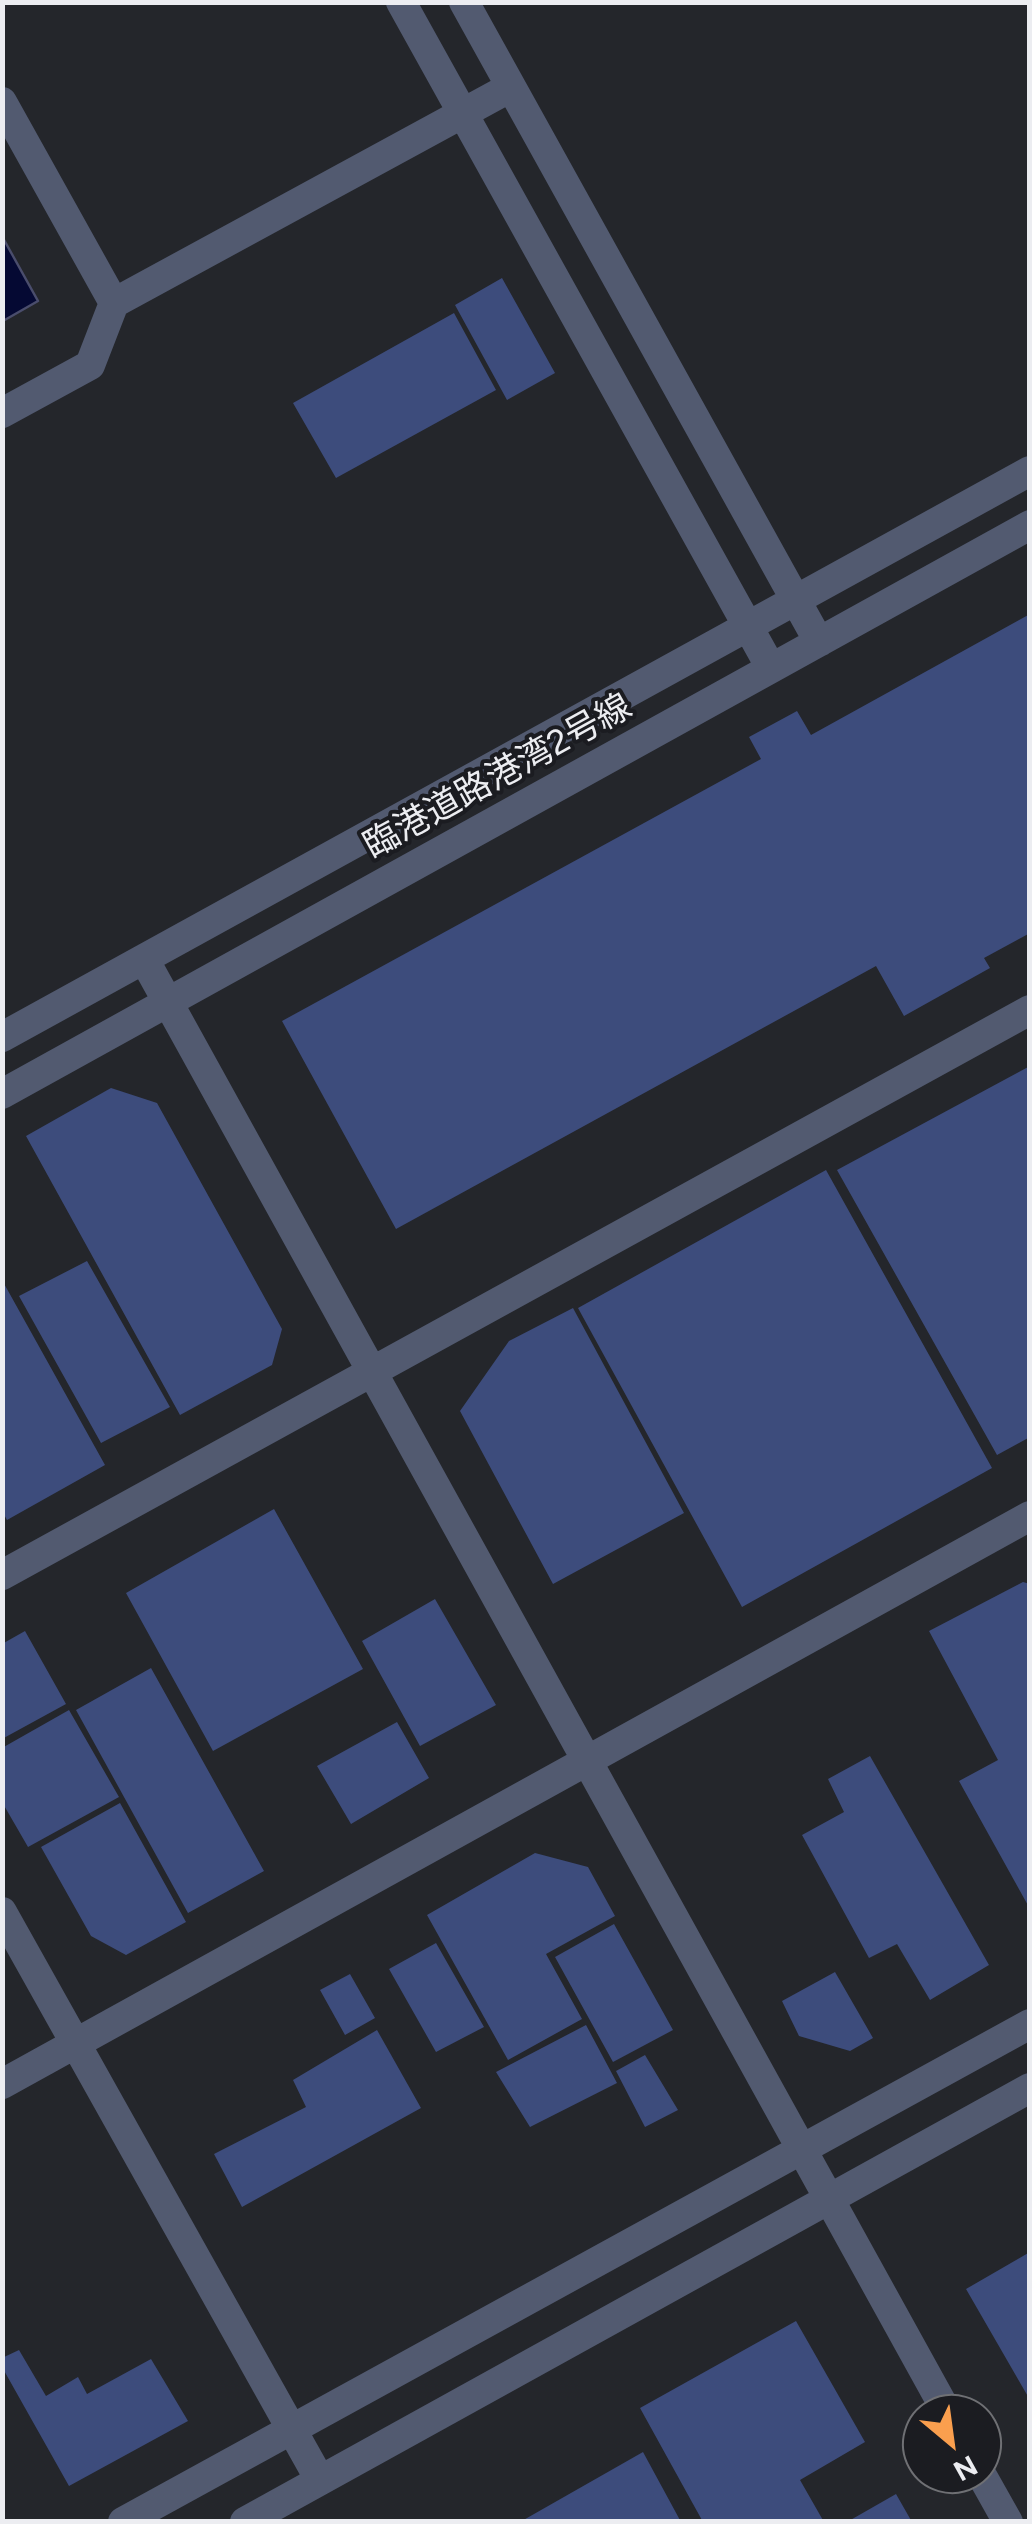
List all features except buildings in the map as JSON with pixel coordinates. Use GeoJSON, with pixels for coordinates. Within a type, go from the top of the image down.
{"type":"FeatureCollection","features":[{"type":"Feature","properties":{"kind":"street"},"geometry":{"type":"LineString","coordinates":[[402,2],[771,668]]}},
{"type":"Feature","properties":{"kind":"street"},"geometry":{"type":"LineString","coordinates":[[464,2],[820,642]]}},
{"type":"Feature","properties":{"kind":"street"},"geometry":{"type":"LineString","coordinates":[[2,413],[90,364],[114,303],[511,87]]}},
{"type":"Feature","properties":{"kind":"street"},"geometry":{"type":"LineString","coordinates":[[2,102],[114,303]]}},
{"type":"Feature","properties":{"kind":"street","name":"臨港道路港湾2号線"},"geometry":{"type":"LineString","coordinates":[[2,1037],[1030,471]]}},
{"type":"Feature","properties":{"kind":"street","name":"臨港道路港湾2号線"},"geometry":{"type":"LineString","coordinates":[[2,1094],[1030,525]]}},
{"type":"Feature","properties":{"kind":"street"},"geometry":{"type":"LineString","coordinates":[[144,959],[937,2394]]}},
{"type":"Feature","properties":{"kind":"street"},"geometry":{"type":"LineString","coordinates":[[2,1575],[1030,1010]]}},
{"type":"Feature","properties":{"kind":"street"},"geometry":{"type":"LineString","coordinates":[[2,2084],[1030,1516]]}},
{"type":"Feature","properties":{"kind":"street"},"geometry":{"type":"LineString","coordinates":[[2,1912],[320,2480]]}},
{"type":"Feature","properties":{"kind":"street"},"geometry":{"type":"LineString","coordinates":[[123,2522],[1030,2024]]}},
{"type":"Feature","properties":{"kind":"street"},"geometry":{"type":"LineString","coordinates":[[245,2522],[1030,2088]]}},
{"type":"Feature","properties":{"kind":"street"},"geometry":{"type":"LineString","coordinates":[[992,2494],[1008,2522]]}},
{"type":"Feature","properties":{"kind":"shaded area"},"geometry":{"type":"Polygon","coordinates":[[[3,238],[38,301],[2,321],[3,238]]]}}]}
